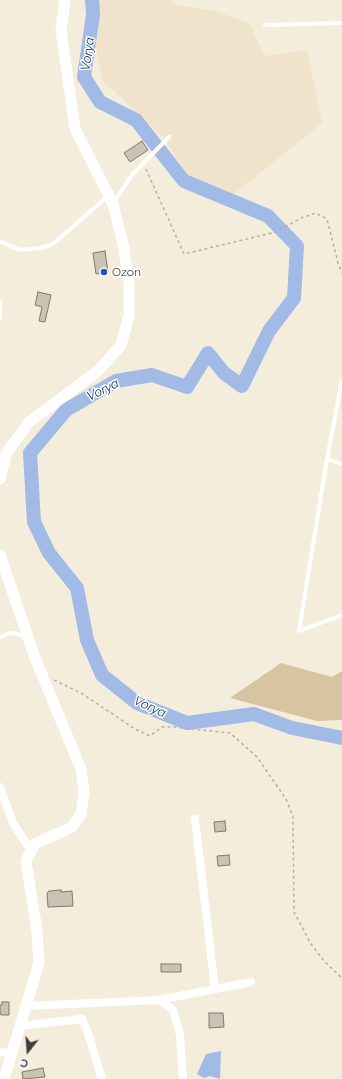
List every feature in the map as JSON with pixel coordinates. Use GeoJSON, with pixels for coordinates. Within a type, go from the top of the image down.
{"type":"FeatureCollection","features":[{"type":"Feature","properties":{"kind":"street"},"geometry":{"type":"LineString","coordinates":[[0,479],[6,454],[17,436],[29,422],[98,371],[121,345],[129,315],[129,284],[123,244],[111,200],[75,129],[61,30],[65,0]]}},
{"type":"Feature","properties":{"kind":"street"},"geometry":{"type":"LineString","coordinates":[[0,555],[41,673],[81,769],[84,792],[81,814],[72,827],[35,844],[26,861],[37,930],[39,962],[4,1079]]}},
{"type":"Feature","properties":{"kind":"street"},"geometry":{"type":"LineString","coordinates":[[0,787],[13,823],[31,851]]}},
{"type":"Feature","properties":{"kind":"street"},"geometry":{"type":"LineString","coordinates":[[195,819],[215,989]]}},
{"type":"Feature","properties":{"kind":"street"},"geometry":{"type":"LineString","coordinates":[[26,1006],[159,1000],[251,982]]}},
{"type":"Feature","properties":{"kind":"street"},"geometry":{"type":"LineString","coordinates":[[159,1000],[174,1010],[180,1035],[183,1079]]}},
{"type":"Feature","properties":{"kind":"street"},"geometry":{"type":"LineString","coordinates":[[20,1026],[82,1019],[88,1033],[102,1079]]}},
{"type":"Feature","properties":{"kind":"street"},"geometry":{"type":"LineString","coordinates":[[0,1052],[12,1054]]}},
{"type":"Feature","properties":{"kind":"lane"},"geometry":{"type":"LineString","coordinates":[[265,26],[342,23]]}},
{"type":"Feature","properties":{"kind":"lane"},"geometry":{"type":"LineString","coordinates":[[0,242],[19,250],[41,248],[53,244],[111,200],[132,175],[169,137]]}},
{"type":"Feature","properties":{"kind":"lane"},"geometry":{"type":"LineString","coordinates":[[0,301],[0,318]]}},
{"type":"Feature","properties":{"kind":"lane"},"geometry":{"type":"LineString","coordinates":[[342,380],[327,459],[299,631],[342,615]]}},
{"type":"Feature","properties":{"kind":"lane"},"geometry":{"type":"LineString","coordinates":[[327,459],[342,464]]}},
{"type":"Feature","properties":{"kind":"lane"},"geometry":{"type":"LineString","coordinates":[[0,637],[10,633],[28,637]]}},
{"type":"Feature","properties":{"kind":"path"},"geometry":{"type":"LineString","coordinates":[[144,164],[184,254],[276,232],[301,218],[316,213],[327,219],[342,273]]}},
{"type":"Feature","properties":{"kind":"path"},"geometry":{"type":"LineString","coordinates":[[41,673],[81,693],[135,729],[150,736],[162,727],[230,733],[257,757],[286,799],[293,817],[294,912],[311,944],[325,962],[342,978]]}},
{"type":"Feature","properties":{"kind":"shaded area"},"geometry":{"type":"Polygon","coordinates":[[[98,0],[171,0],[175,5],[215,11],[249,23],[265,56],[307,50],[322,123],[233,195],[189,177],[164,138],[103,81],[96,49],[100,16],[98,0]]]}},
{"type":"Feature","properties":{"kind":"shaded area"},"geometry":{"type":"Polygon","coordinates":[[[281,663],[332,677],[342,671],[342,720],[317,721],[230,698],[281,663]]]}},
{"type":"Feature","properties":{"kind":"water"},"geometry":{"type":"Polygon","coordinates":[[[221,1051],[220,1079],[210,1076],[204,1078],[197,1074],[206,1054],[221,1051]]]}},
{"type":"Feature","properties":{"kind":"building"},"geometry":{"type":"Polygon","coordinates":[[[142,141],[148,150],[130,162],[124,153],[142,141]]]}},
{"type":"Feature","properties":{"kind":"building"},"geometry":{"type":"Polygon","coordinates":[[[105,251],[108,272],[96,274],[93,253],[105,251]]]}},
{"type":"Feature","properties":{"kind":"building"},"geometry":{"type":"Polygon","coordinates":[[[38,292],[51,295],[45,322],[39,321],[42,307],[35,305],[38,292]]]}},
{"type":"Feature","properties":{"kind":"building"},"geometry":{"type":"Polygon","coordinates":[[[225,821],[226,831],[215,832],[214,822],[225,821]]]}},
{"type":"Feature","properties":{"kind":"building"},"geometry":{"type":"Polygon","coordinates":[[[229,855],[230,865],[218,866],[217,856],[229,855]]]}},
{"type":"Feature","properties":{"kind":"building"},"geometry":{"type":"Polygon","coordinates":[[[61,890],[61,892],[72,891],[73,906],[48,907],[47,893],[49,891],[61,890]]]}},
{"type":"Feature","properties":{"kind":"building"},"geometry":{"type":"Polygon","coordinates":[[[161,964],[181,964],[181,972],[161,972],[161,964]]]}},
{"type":"Feature","properties":{"kind":"building"},"geometry":{"type":"Polygon","coordinates":[[[2,1002],[9,1002],[9,1015],[1,1015],[0,1005],[2,1005],[2,1002]]]}},
{"type":"Feature","properties":{"kind":"building"},"geometry":{"type":"Polygon","coordinates":[[[209,1013],[223,1013],[224,1027],[209,1028],[209,1013]]]}},
{"type":"Feature","properties":{"kind":"building"},"geometry":{"type":"Polygon","coordinates":[[[43,1068],[45,1077],[23,1079],[22,1072],[43,1068]]]}},
{"type":"Feature","properties":{"kind":"waterway","name":"Vorya"},"geometry":{"type":"LineString","coordinates":[[92,0],[93,15],[84,77],[100,102],[136,120],[184,181],[268,216],[297,246],[294,298],[269,331],[242,386],[224,373],[208,353],[187,387],[152,375],[116,381],[66,410],[30,453],[34,522],[49,553],[77,588],[87,640],[102,675],[137,703],[187,723],[254,714],[292,728],[342,738]]}},
{"type":"Feature","properties":{"kind":"place","name":"Ozon"},"geometry":{"type":"Point","coordinates":[104,272]}}]}
